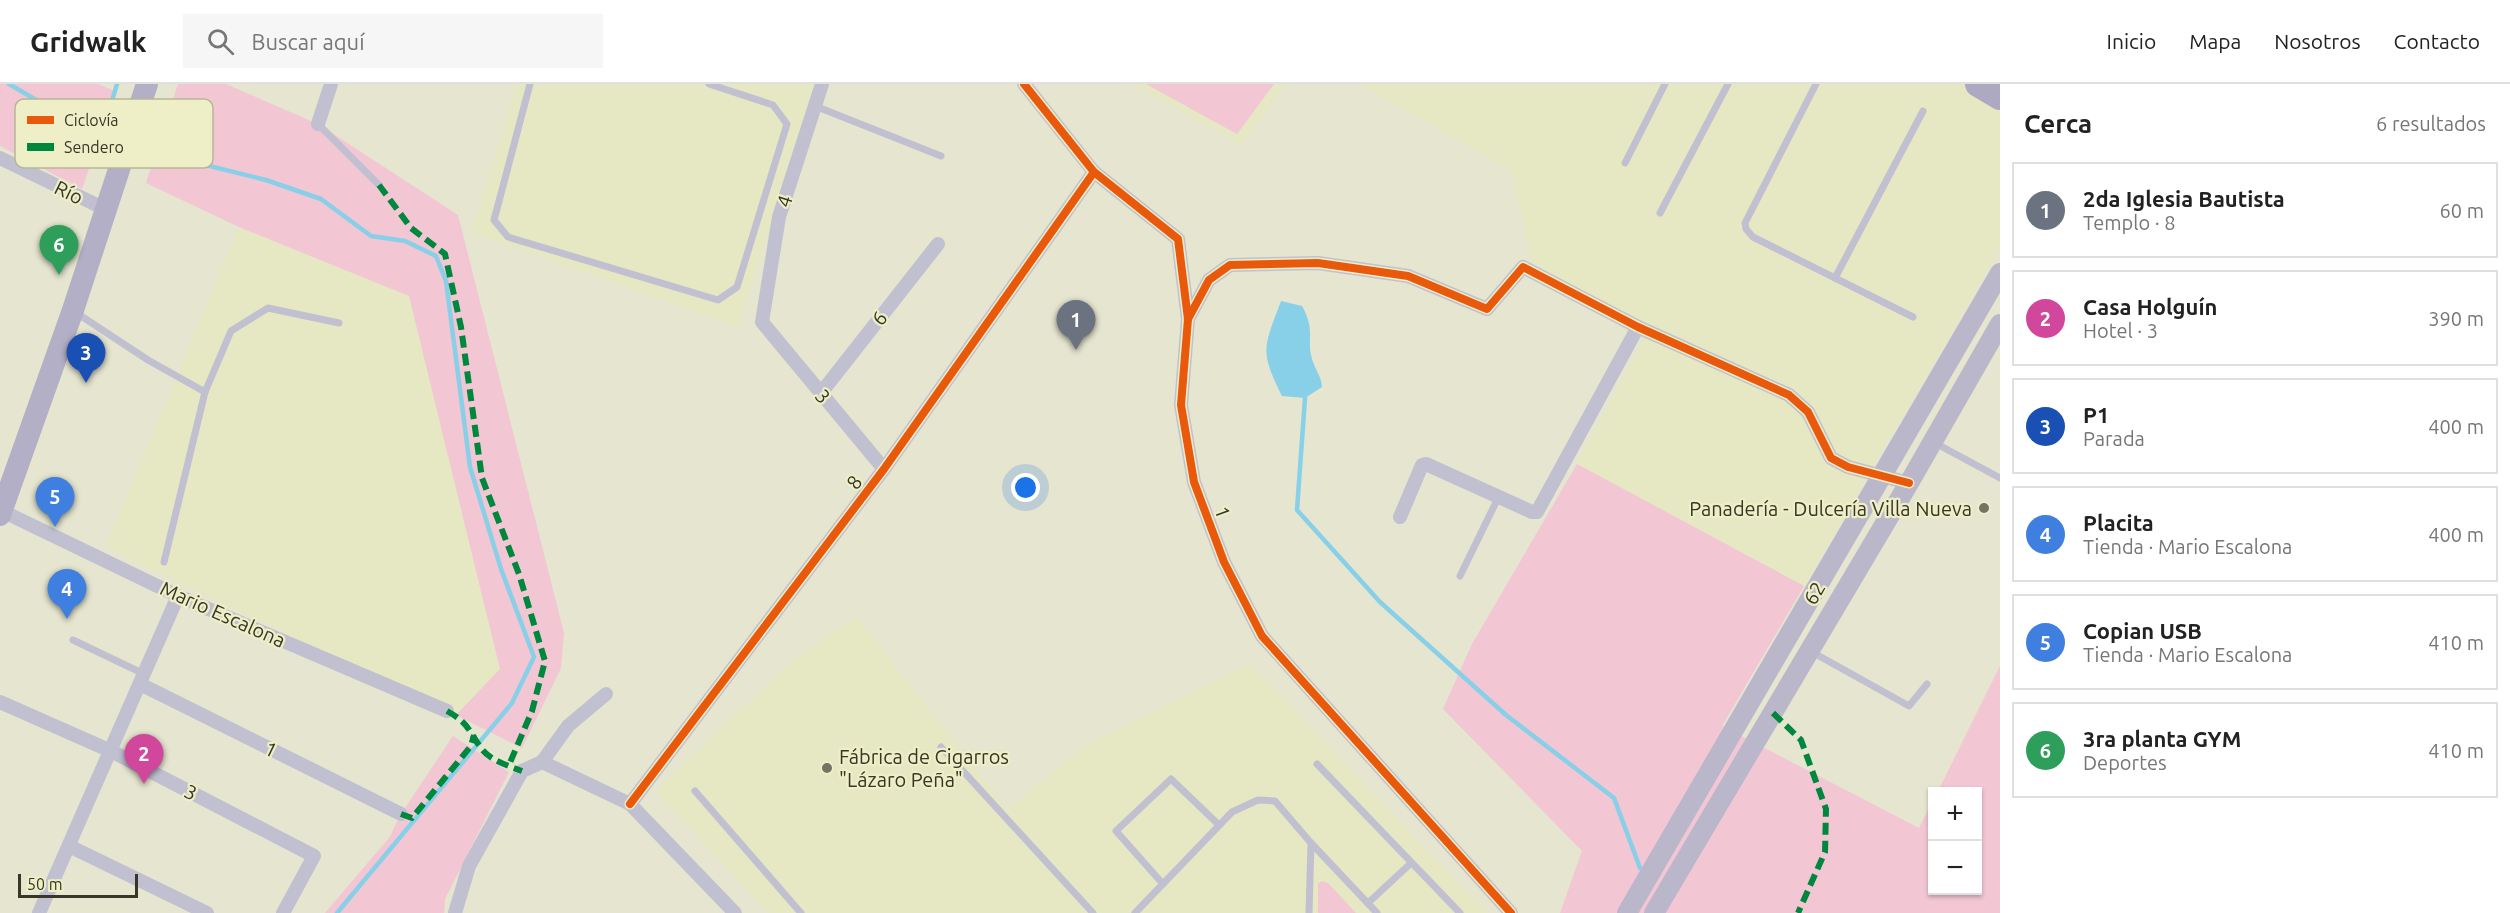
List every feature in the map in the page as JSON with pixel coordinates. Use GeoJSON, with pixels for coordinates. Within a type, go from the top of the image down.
{"type":"FeatureCollection","features":[{"type":"Feature","properties":{"kind":"highway"},"geometry":{"type":"LineString","coordinates":[[1978,84],[2000,96]]}},
{"type":"Feature","properties":{"kind":"main road"},"geometry":{"type":"LineString","coordinates":[[1,513],[73,310],[118,168]]}},
{"type":"Feature","properties":{"kind":"street"},"geometry":{"type":"LineString","coordinates":[[318,124],[332,84]]}},
{"type":"Feature","properties":{"kind":"street","name":"4"},"geometry":{"type":"LineString","coordinates":[[762,322],[779,217],[822,84]]}},
{"type":"Feature","properties":{"kind":"street","name":"1"},"geometry":{"type":"LineString","coordinates":[[1024,84],[1094,172],[1178,239],[1188,319],[1181,405],[1194,482],[1224,562],[1262,636],[1511,913]]}},
{"type":"Feature","properties":{"kind":"street","name":"Río"},"geometry":{"type":"LineString","coordinates":[[0,158],[15,165]]}},
{"type":"Feature","properties":{"kind":"street","name":"Río"},"geometry":{"type":"LineString","coordinates":[[21,168],[105,209]]}},
{"type":"Feature","properties":{"kind":"street","name":"8"},"geometry":{"type":"LineString","coordinates":[[630,804],[884,469],[1094,172]]}},
{"type":"Feature","properties":{"kind":"street","name":"6"},"geometry":{"type":"LineString","coordinates":[[821,393],[938,244]]}},
{"type":"Feature","properties":{"kind":"street"},"geometry":{"type":"LineString","coordinates":[[1188,319],[1209,280],[1230,265],[1318,263],[1408,276],[1487,309],[1522,267],[1638,327],[1789,395],[1808,412],[1831,458],[1848,467],[1909,483]]}},
{"type":"Feature","properties":{"kind":"street","name":"62"},"geometry":{"type":"LineString","coordinates":[[1627,913],[2000,273]]}},
{"type":"Feature","properties":{"kind":"street","name":"3"},"geometry":{"type":"LineString","coordinates":[[762,322],[884,469]]}},
{"type":"Feature","properties":{"kind":"street","name":"62"},"geometry":{"type":"LineString","coordinates":[[1654,913],[1909,483],[2000,324]]}},
{"type":"Feature","properties":{"kind":"street"},"geometry":{"type":"LineString","coordinates":[[1400,517],[1422,465],[1426,464],[1532,512],[1538,512],[1638,327]]}},
{"type":"Feature","properties":{"kind":"street","name":"Mario Escalona"},"geometry":{"type":"LineString","coordinates":[[1,513],[178,596],[447,711]]}},
{"type":"Feature","properties":{"kind":"street"},"geometry":{"type":"LineString","coordinates":[[39,913],[178,596]]}},
{"type":"Feature","properties":{"kind":"street","name":"1"},"geometry":{"type":"LineString","coordinates":[[142,679],[401,814]]}},
{"type":"Feature","properties":{"kind":"street"},"geometry":{"type":"LineString","coordinates":[[455,913],[469,866],[522,771],[542,762],[568,726],[606,694]]}},
{"type":"Feature","properties":{"kind":"street","name":"3"},"geometry":{"type":"LineString","coordinates":[[0,702],[111,751],[314,856],[283,913]]}},
{"type":"Feature","properties":{"kind":"street"},"geometry":{"type":"LineString","coordinates":[[542,762],[630,804],[735,913]]}},
{"type":"Feature","properties":{"kind":"street"},"geometry":{"type":"LineString","coordinates":[[69,846],[207,913]]}},
{"type":"Feature","properties":{"kind":"lane"},"geometry":{"type":"LineString","coordinates":[[530,84],[494,220],[508,237],[718,300],[737,287],[787,124],[774,105],[709,84]]}},
{"type":"Feature","properties":{"kind":"lane"},"geometry":{"type":"LineString","coordinates":[[1625,163],[1665,84]]}},
{"type":"Feature","properties":{"kind":"lane"},"geometry":{"type":"LineString","coordinates":[[1660,213],[1728,84]]}},
{"type":"Feature","properties":{"kind":"lane"},"geometry":{"type":"LineString","coordinates":[[1816,84],[1745,223],[1746,230],[1753,237],[1913,317]]}},
{"type":"Feature","properties":{"kind":"lane"},"geometry":{"type":"LineString","coordinates":[[814,106],[941,156]]}},
{"type":"Feature","properties":{"kind":"lane"},"geometry":{"type":"LineString","coordinates":[[1835,278],[1923,111]]}},
{"type":"Feature","properties":{"kind":"lane"},"geometry":{"type":"LineString","coordinates":[[318,124],[379,185]]}},
{"type":"Feature","properties":{"kind":"lane"},"geometry":{"type":"LineString","coordinates":[[164,562],[205,392],[231,331],[268,308],[339,323]]}},
{"type":"Feature","properties":{"kind":"lane"},"geometry":{"type":"LineString","coordinates":[[73,310],[148,360],[205,392]]}},
{"type":"Feature","properties":{"kind":"lane"},"geometry":{"type":"LineString","coordinates":[[1933,442],[2000,478]]}},
{"type":"Feature","properties":{"kind":"lane"},"geometry":{"type":"LineString","coordinates":[[1460,576],[1499,496]]}},
{"type":"Feature","properties":{"kind":"lane","name":"1"},"geometry":{"type":"LineString","coordinates":[[73,640],[142,679]]}},
{"type":"Feature","properties":{"kind":"lane"},"geometry":{"type":"LineString","coordinates":[[1810,650],[1909,706],[1927,684]]}},
{"type":"Feature","properties":{"kind":"lane"},"geometry":{"type":"LineString","coordinates":[[941,747],[1093,913]]}},
{"type":"Feature","properties":{"kind":"lane"},"geometry":{"type":"LineString","coordinates":[[1317,764],[1410,864],[1460,913]]}},
{"type":"Feature","properties":{"kind":"lane"},"geometry":{"type":"LineString","coordinates":[[1163,884],[1116,831],[1171,779],[1219,825]]}},
{"type":"Feature","properties":{"kind":"lane"},"geometry":{"type":"LineString","coordinates":[[695,791],[801,913]]}},
{"type":"Feature","properties":{"kind":"lane"},"geometry":{"type":"LineString","coordinates":[[1135,913],[1232,812],[1258,800],[1275,801],[1377,913]]}},
{"type":"Feature","properties":{"kind":"lane"},"geometry":{"type":"LineString","coordinates":[[1309,913],[1311,843]]}},
{"type":"Feature","properties":{"kind":"lane"},"geometry":{"type":"LineString","coordinates":[[1368,903],[1410,864]]}},
{"type":"Feature","properties":{"kind":"shaded area"},"geometry":{"type":"Polygon","coordinates":[[[0,84],[98,84],[115,91],[112,99],[15,99],[15,154],[0,146],[0,84]]]}},
{"type":"Feature","properties":{"kind":"shaded area"},"geometry":{"type":"Polygon","coordinates":[[[178,84],[226,84],[318,124],[458,215],[564,633],[561,668],[522,748],[456,715],[500,669],[409,296],[239,227],[146,183],[151,168],[213,168],[213,99],[173,99],[178,84]]]}},
{"type":"Feature","properties":{"kind":"shaded area"},"geometry":{"type":"Polygon","coordinates":[[[517,84],[815,84],[738,327],[472,232],[517,84]]]}},
{"type":"Feature","properties":{"kind":"shaded area"},"geometry":{"type":"Polygon","coordinates":[[[1134,84],[1286,84],[1241,145],[1134,84]]]}},
{"type":"Feature","properties":{"kind":"shaded area"},"geometry":{"type":"Polygon","coordinates":[[[1146,84],[1274,84],[1237,134],[1146,84]]]}},
{"type":"Feature","properties":{"kind":"shaded area"},"geometry":{"type":"Polygon","coordinates":[[[1359,84],[1961,84],[2000,106],[2000,248],[1804,586],[1577,464],[1649,329],[1532,262],[1511,170],[1359,84]]]}},
{"type":"Feature","properties":{"kind":"shaded area"},"geometry":{"type":"Polygon","coordinates":[[[42,168],[89,168],[82,189],[42,168]]]}},
{"type":"Feature","properties":{"kind":"shaded area"},"geometry":{"type":"Polygon","coordinates":[[[239,227],[409,295],[500,669],[456,715],[106,547],[239,227]]]}},
{"type":"Feature","properties":{"kind":"shaded area"},"geometry":{"type":"Polygon","coordinates":[[[1577,464],[1804,586],[1722,726],[1919,828],[1928,810],[1928,895],[1982,895],[1982,787],[1940,787],[2000,666],[2000,913],[1560,913],[1582,851],[1443,709],[1472,644],[1577,464]]]}},
{"type":"Feature","properties":{"kind":"shaded area","name":"Fábrica de Cigarros \"Lázaro Peña\""},"geometry":{"type":"Polygon","coordinates":[[[857,616],[1006,810],[1086,746],[1250,664],[1487,913],[768,913],[656,791],[791,662],[857,616]]]}},
{"type":"Feature","properties":{"kind":"shaded area"},"geometry":{"type":"Polygon","coordinates":[[[453,736],[509,772],[445,899],[444,913],[325,913],[389,838],[401,814],[453,736]]]}},
{"type":"Feature","properties":{"kind":"shaded area"},"geometry":{"type":"Polygon","coordinates":[[[1322,881],[1328,883],[1356,913],[1318,913],[1318,884],[1322,881]]]}},
{"type":"Feature","properties":{"kind":"water"},"geometry":{"type":"Polygon","coordinates":[[[1281,301],[1302,306],[1309,322],[1310,352],[1322,387],[1305,398],[1282,396],[1267,358],[1268,339],[1281,301]]]}},
{"type":"Feature","properties":{"kind":"waterway"},"geometry":{"type":"LineString","coordinates":[[9,84],[35,99]]}},
{"type":"Feature","properties":{"kind":"waterway"},"geometry":{"type":"LineString","coordinates":[[113,99],[117,84]]}},
{"type":"Feature","properties":{"kind":"waterway"},"geometry":{"type":"LineString","coordinates":[[213,167],[266,180],[321,199],[371,236],[405,241],[436,256],[446,281],[470,467],[501,569],[534,657],[512,703],[337,913]]}},
{"type":"Feature","properties":{"kind":"waterway"},"geometry":{"type":"LineString","coordinates":[[1305,398],[1297,510],[1380,602],[1506,715],[1614,798],[1640,868]]}},
{"type":"Feature","properties":{"kind":"marked path"},"geometry":{"type":"LineString","coordinates":[[379,185],[411,228],[445,254],[461,327],[482,478],[519,574],[545,661],[532,711],[509,765]]}},
{"type":"Feature","properties":{"kind":"marked path"},"geometry":{"type":"LineString","coordinates":[[447,711],[464,723],[489,756],[522,771]]}},
{"type":"Feature","properties":{"kind":"marked path"},"geometry":{"type":"LineString","coordinates":[[1773,713],[1801,740],[1826,809],[1825,852],[1798,913]]}},
{"type":"Feature","properties":{"kind":"marked path"},"geometry":{"type":"LineString","coordinates":[[401,814],[412,818],[471,746],[474,735]]}},
{"type":"Feature","properties":{"kind":"cycle path"},"geometry":{"type":"LineString","coordinates":[[1024,84],[1094,172],[1178,239],[1188,319],[1181,405],[1194,482],[1224,562],[1262,636],[1511,913]]}},
{"type":"Feature","properties":{"kind":"cycle path"},"geometry":{"type":"LineString","coordinates":[[630,804],[884,469],[1094,172]]}},
{"type":"Feature","properties":{"kind":"cycle path"},"geometry":{"type":"LineString","coordinates":[[1188,319],[1209,280],[1230,265],[1318,263],[1408,276],[1487,309],[1523,267],[1638,327],[1789,395],[1808,412],[1831,458],[1848,467],[1909,483]]}},
{"type":"Feature","properties":{"kind":"place","name":"3ra planta GYM"},"geometry":{"type":"Point","coordinates":[59,275]}},
{"type":"Feature","properties":{"kind":"place","name":"2da Iglesia Bautista"},"geometry":{"type":"Point","coordinates":[1076,350]}},
{"type":"Feature","properties":{"kind":"place","name":"P1"},"geometry":{"type":"Point","coordinates":[86,383]}},
{"type":"Feature","properties":{"kind":"place","name":"Panadería - Dulcería Villa Nueva"},"geometry":{"type":"Point","coordinates":[1984,508]}},
{"type":"Feature","properties":{"kind":"place","name":"Copian USB"},"geometry":{"type":"Point","coordinates":[55,527]}},
{"type":"Feature","properties":{"kind":"place","name":"Placita"},"geometry":{"type":"Point","coordinates":[67,619]}},
{"type":"Feature","properties":{"kind":"place","name":"Fábrica de Cigarros \"Lázaro Peña\""},"geometry":{"type":"Point","coordinates":[827,768]}},
{"type":"Feature","properties":{"kind":"place","name":"Casa Holguín"},"geometry":{"type":"Point","coordinates":[144,784]}}]}
